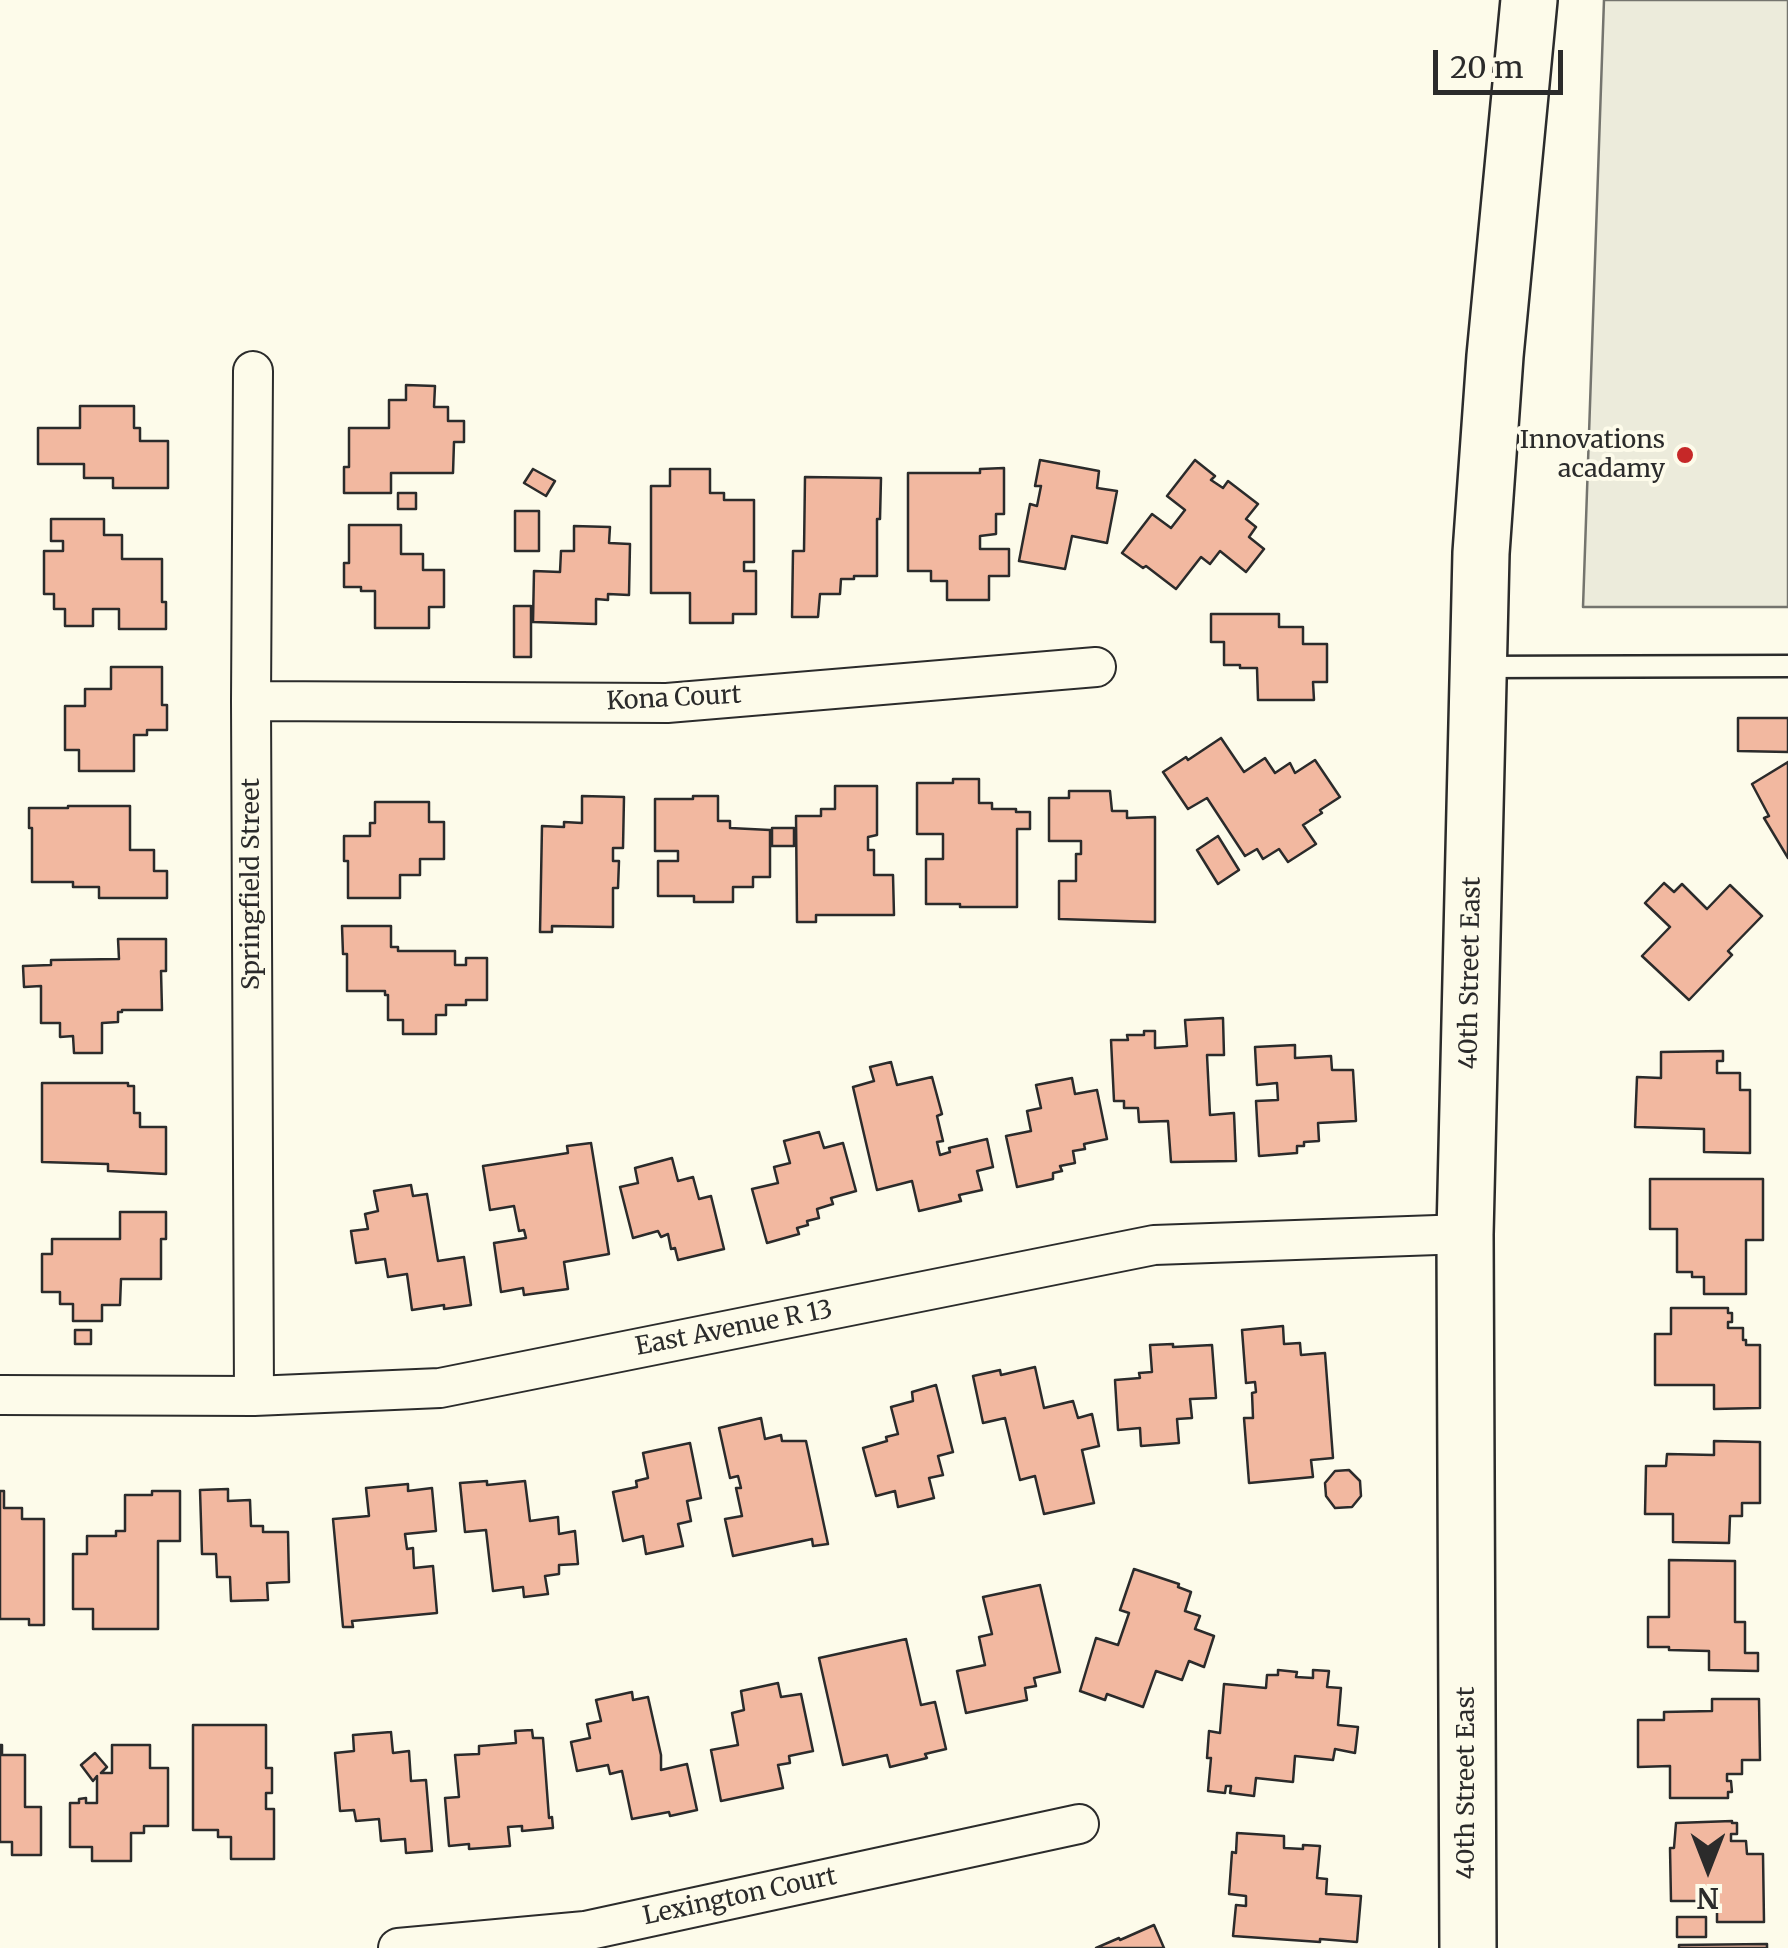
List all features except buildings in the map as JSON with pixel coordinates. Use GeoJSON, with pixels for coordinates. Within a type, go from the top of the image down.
{"type":"FeatureCollection","features":[{"type":"Feature","properties":{"kind":"main road","name":"40th Street East"},"geometry":{"type":"LineString","coordinates":[[1468,1948],[1465,1234],[1481,553],[1529,0]]}},
{"type":"Feature","properties":{"kind":"street","name":"Springfield Street"},"geometry":{"type":"LineString","coordinates":[[253,371],[254,1396]]}},
{"type":"Feature","properties":{"kind":"street","name":"Kona Court"},"geometry":{"type":"LineString","coordinates":[[251,701],[666,702],[1096,667]]}},
{"type":"Feature","properties":{"kind":"street","name":"East Avenue R 13"},"geometry":{"type":"LineString","coordinates":[[0,1396],[254,1396],[440,1388],[1154,1245],[1465,1234]]}},
{"type":"Feature","properties":{"kind":"street","name":"Lexington Court"},"geometry":{"type":"LineString","coordinates":[[398,1948],[586,1931],[1079,1824]]}},
{"type":"Feature","properties":{"kind":"lane"},"geometry":{"type":"LineString","coordinates":[[1478,667],[1788,666]]}},
{"type":"Feature","properties":{"kind":"shaded area","name":"Innovations acadamy"},"geometry":{"type":"Polygon","coordinates":[[[1604,0],[1788,0],[1788,607],[1583,607],[1604,0]]]}},
{"type":"Feature","properties":{"kind":"place","name":"Innovations acadamy"},"geometry":{"type":"Point","coordinates":[1685,455]}}]}
